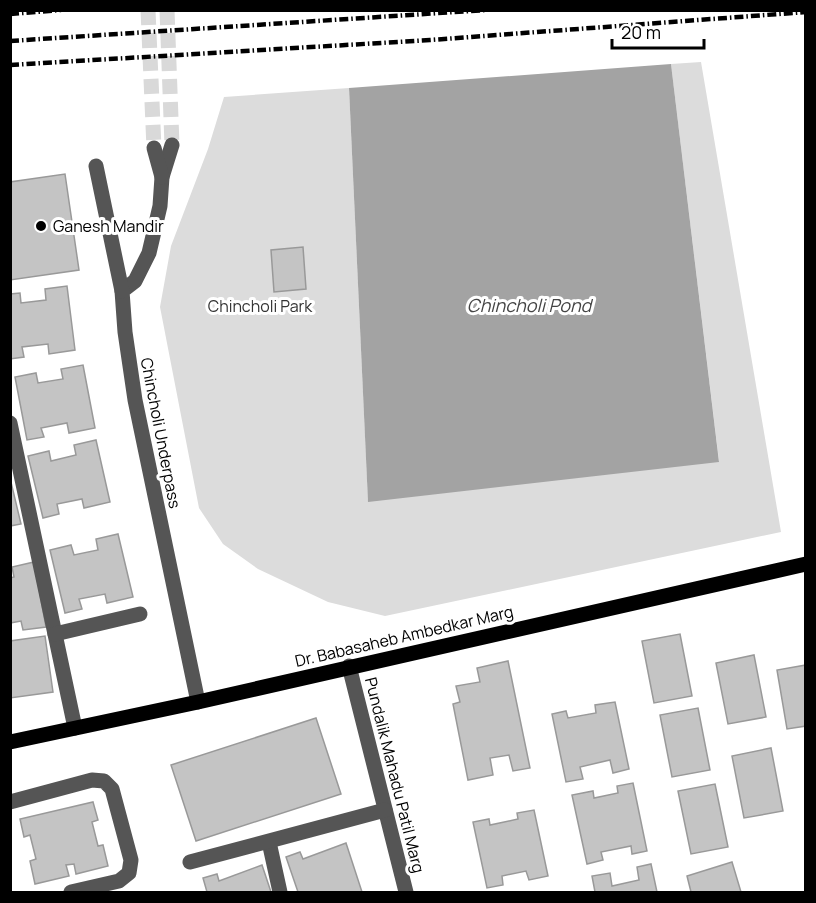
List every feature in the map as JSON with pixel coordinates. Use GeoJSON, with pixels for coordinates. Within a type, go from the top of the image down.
{"type":"FeatureCollection","features":[{"type":"Feature","properties":{"kind":"main road","name":"Dr. Babasaheb Ambedkar Marg"},"geometry":{"type":"LineString","coordinates":[[10,742],[198,702],[806,564]]}},
{"type":"Feature","properties":{"kind":"street"},"geometry":{"type":"LineString","coordinates":[[122,291],[135,281],[148,253],[160,206],[162,177],[172,145]]}},
{"type":"Feature","properties":{"kind":"street"},"geometry":{"type":"LineString","coordinates":[[154,148],[162,177]]}},
{"type":"Feature","properties":{"kind":"street","name":"Chincholi Underpass"},"geometry":{"type":"LineString","coordinates":[[96,166],[122,291],[125,332],[135,400],[198,702]]}},
{"type":"Feature","properties":{"kind":"street"},"geometry":{"type":"LineString","coordinates":[[10,423],[75,728]]}},
{"type":"Feature","properties":{"kind":"street"},"geometry":{"type":"LineString","coordinates":[[55,634],[140,614]]}},
{"type":"Feature","properties":{"kind":"street","name":"Pundalik Mahadu Patil Marg"},"geometry":{"type":"LineString","coordinates":[[349,666],[406,892]]}},
{"type":"Feature","properties":{"kind":"street"},"geometry":{"type":"LineString","coordinates":[[10,802],[92,780],[104,781],[112,789],[131,860],[129,873],[119,880],[71,892]]}},
{"type":"Feature","properties":{"kind":"street"},"geometry":{"type":"LineString","coordinates":[[190,862],[385,810]]}},
{"type":"Feature","properties":{"kind":"street"},"geometry":{"type":"LineString","coordinates":[[269,842],[280,892]]}},
{"type":"Feature","properties":{"kind":"green space","name":"Chincholi Park"},"geometry":{"type":"Polygon","coordinates":[[[701,62],[781,532],[385,616],[328,602],[258,569],[223,544],[199,508],[160,307],[171,246],[208,149],[224,97],[349,88],[368,501],[719,461],[671,64],[701,62]]]}},
{"type":"Feature","properties":{"kind":"water","name":"Chincholi Pond"},"geometry":{"type":"Polygon","coordinates":[[[671,64],[719,462],[368,502],[349,88],[671,64]]]}},
{"type":"Feature","properties":{"kind":"building","name":"Ganesh Mandir"},"geometry":{"type":"Polygon","coordinates":[[[65,174],[79,270],[10,280],[10,182],[65,174]]]}},
{"type":"Feature","properties":{"kind":"building"},"geometry":{"type":"Polygon","coordinates":[[[303,247],[306,289],[274,292],[271,250],[303,247]]]}},
{"type":"Feature","properties":{"kind":"building"},"geometry":{"type":"Polygon","coordinates":[[[67,286],[75,350],[49,354],[48,344],[22,347],[24,357],[10,359],[10,294],[20,293],[21,303],[46,300],[45,289],[67,286]]]}},
{"type":"Feature","properties":{"kind":"building"},"geometry":{"type":"Polygon","coordinates":[[[83,365],[95,428],[69,433],[67,423],[41,428],[44,437],[27,440],[15,377],[36,373],[38,383],[63,379],[61,369],[83,365]]]}},
{"type":"Feature","properties":{"kind":"building"},"geometry":{"type":"Polygon","coordinates":[[[96,440],[110,502],[84,508],[82,499],[57,504],[59,514],[43,518],[28,456],[49,451],[51,461],[76,455],[74,445],[96,440]]]}},
{"type":"Feature","properties":{"kind":"building"},"geometry":{"type":"Polygon","coordinates":[[[10,478],[21,524],[10,526],[10,478]]]}},
{"type":"Feature","properties":{"kind":"building"},"geometry":{"type":"Polygon","coordinates":[[[118,534],[133,597],[107,603],[105,594],[79,599],[82,609],[65,613],[50,550],[71,545],[74,555],[98,550],[96,539],[118,534]]]}},
{"type":"Feature","properties":{"kind":"building"},"geometry":{"type":"Polygon","coordinates":[[[34,562],[46,627],[23,630],[21,621],[10,623],[10,578],[14,577],[12,567],[34,562]]]}},
{"type":"Feature","properties":{"kind":"building"},"geometry":{"type":"Polygon","coordinates":[[[680,634],[692,696],[654,703],[642,641],[680,634]]]}},
{"type":"Feature","properties":{"kind":"building"},"geometry":{"type":"Polygon","coordinates":[[[45,636],[53,692],[10,698],[10,641],[45,636]]]}},
{"type":"Feature","properties":{"kind":"building"},"geometry":{"type":"Polygon","coordinates":[[[754,655],[766,717],[728,724],[716,663],[754,655]]]}},
{"type":"Feature","properties":{"kind":"building"},"geometry":{"type":"Polygon","coordinates":[[[508,661],[530,768],[513,771],[509,755],[490,758],[493,775],[468,780],[453,704],[460,702],[456,686],[480,682],[477,668],[508,661]]]}},
{"type":"Feature","properties":{"kind":"building"},"geometry":{"type":"Polygon","coordinates":[[[806,665],[806,726],[787,729],[777,670],[806,665]]]}},
{"type":"Feature","properties":{"kind":"building"},"geometry":{"type":"Polygon","coordinates":[[[615,702],[629,769],[613,773],[610,760],[580,767],[583,779],[566,782],[552,714],[566,711],[568,718],[596,713],[595,705],[615,702]]]}},
{"type":"Feature","properties":{"kind":"building"},"geometry":{"type":"Polygon","coordinates":[[[698,708],[710,770],[672,777],[660,715],[698,708]]]}},
{"type":"Feature","properties":{"kind":"building"},"geometry":{"type":"Polygon","coordinates":[[[316,718],[341,794],[196,841],[171,765],[316,718]]]}},
{"type":"Feature","properties":{"kind":"building"},"geometry":{"type":"Polygon","coordinates":[[[771,748],[783,811],[744,818],[732,756],[771,748]]]}},
{"type":"Feature","properties":{"kind":"building"},"geometry":{"type":"Polygon","coordinates":[[[633,783],[647,851],[632,854],[631,846],[601,852],[603,860],[587,864],[572,795],[593,791],[594,798],[618,793],[617,786],[633,783]]]}},
{"type":"Feature","properties":{"kind":"building"},"geometry":{"type":"Polygon","coordinates":[[[715,784],[728,847],[691,854],[678,791],[715,784]]]}},
{"type":"Feature","properties":{"kind":"building"},"geometry":{"type":"Polygon","coordinates":[[[93,802],[98,820],[92,822],[98,846],[103,845],[108,866],[76,874],[74,864],[66,865],[69,876],[35,884],[30,861],[36,859],[30,835],[24,837],[20,819],[93,802]]]}},
{"type":"Feature","properties":{"kind":"building"},"geometry":{"type":"Polygon","coordinates":[[[534,810],[548,876],[529,880],[526,871],[502,876],[503,885],[487,888],[473,822],[489,819],[490,825],[518,819],[517,813],[534,810]]]}},
{"type":"Feature","properties":{"kind":"building"},"geometry":{"type":"Polygon","coordinates":[[[346,843],[362,892],[298,892],[286,857],[300,852],[303,859],[346,843]]]}},
{"type":"Feature","properties":{"kind":"building"},"geometry":{"type":"Polygon","coordinates":[[[732,862],[741,892],[691,892],[687,876],[732,862]]]}},
{"type":"Feature","properties":{"kind":"building"},"geometry":{"type":"Polygon","coordinates":[[[651,864],[657,892],[595,892],[592,876],[610,873],[612,886],[639,880],[637,867],[651,864]]]}},
{"type":"Feature","properties":{"kind":"building"},"geometry":{"type":"Polygon","coordinates":[[[262,865],[271,892],[207,892],[203,878],[217,874],[219,881],[262,865]]]}},
{"type":"Feature","properties":{"kind":"tunnel"},"geometry":{"type":"LineString","coordinates":[[148,10],[154,148]]}},
{"type":"Feature","properties":{"kind":"tunnel"},"geometry":{"type":"LineString","coordinates":[[167,10],[172,145]]}},
{"type":"Feature","properties":{"kind":"railway"},"geometry":{"type":"LineString","coordinates":[[10,14],[61,10]]}},
{"type":"Feature","properties":{"kind":"railway"},"geometry":{"type":"LineString","coordinates":[[10,41],[486,10]]}},
{"type":"Feature","properties":{"kind":"railway"},"geometry":{"type":"LineString","coordinates":[[10,65],[430,40],[806,12]]}},
{"type":"Feature","properties":{"kind":"place","name":"Ganesh Mandir"},"geometry":{"type":"Point","coordinates":[41,226]}}]}
